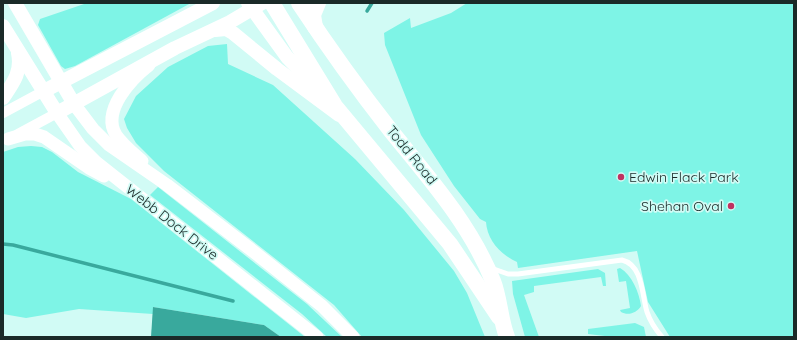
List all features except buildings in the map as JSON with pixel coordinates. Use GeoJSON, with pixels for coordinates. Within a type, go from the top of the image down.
{"type":"FeatureCollection","features":[{"type":"Feature","properties":{"kind":"main road","name":"Webb Dock Drive"},"geometry":{"type":"LineString","coordinates":[[15,3],[74,104]]}},
{"type":"Feature","properties":{"kind":"main road"},"geometry":{"type":"LineString","coordinates":[[42,92],[213,3]]}},
{"type":"Feature","properties":{"kind":"main road","name":"Todd Road"},"geometry":{"type":"LineString","coordinates":[[272,3],[335,106]]}},
{"type":"Feature","properties":{"kind":"main road","name":"Todd Road"},"geometry":{"type":"LineString","coordinates":[[299,3],[314,27],[365,98],[437,186],[462,224],[485,266],[497,294],[501,320],[507,337]]}},
{"type":"Feature","properties":{"kind":"main road"},"geometry":{"type":"LineString","coordinates":[[314,27],[313,15],[318,3]]}},
{"type":"Feature","properties":{"kind":"main road"},"geometry":{"type":"LineString","coordinates":[[56,113],[163,55],[214,30],[254,5]]}},
{"type":"Feature","properties":{"kind":"main road","name":"Todd Road"},"geometry":{"type":"LineString","coordinates":[[254,5],[287,57],[335,106],[450,244],[501,320]]}},
{"type":"Feature","properties":{"kind":"main road","name":"Webb Dock Drive"},"geometry":{"type":"LineString","coordinates":[[3,26],[56,113]]}},
{"type":"Feature","properties":{"kind":"main road"},"geometry":{"type":"LineString","coordinates":[[214,30],[226,29],[233,33],[277,70],[347,121]]}},
{"type":"Feature","properties":{"kind":"main road"},"geometry":{"type":"LineString","coordinates":[[3,98],[19,71],[20,65],[16,49]]}},
{"type":"Feature","properties":{"kind":"street"},"geometry":{"type":"LineString","coordinates":[[163,55],[144,69],[121,94],[112,111],[111,121],[113,130],[118,139],[167,185]]}},
{"type":"Feature","properties":{"kind":"street"},"geometry":{"type":"LineString","coordinates":[[3,113],[42,92]]}},
{"type":"Feature","properties":{"kind":"street","name":"Webb Dock Drive"},"geometry":{"type":"LineString","coordinates":[[74,104],[93,129],[106,142],[167,185],[322,306],[353,337]]}},
{"type":"Feature","properties":{"kind":"street"},"geometry":{"type":"LineString","coordinates":[[6,140],[56,113]]}},
{"type":"Feature","properties":{"kind":"street","name":"Webb Dock Drive"},"geometry":{"type":"LineString","coordinates":[[56,113],[85,152],[317,337]]}},
{"type":"Feature","properties":{"kind":"street"},"geometry":{"type":"LineString","coordinates":[[6,140],[25,134],[34,134],[44,137],[89,168],[129,188]]}},
{"type":"Feature","properties":{"kind":"lane"},"geometry":{"type":"LineString","coordinates":[[485,266],[500,272],[514,274],[622,260],[627,262],[637,272],[647,312],[662,337]]}},
{"type":"Feature","properties":{"kind":"shaded area"},"geometry":{"type":"Polygon","coordinates":[[[87,3],[191,3],[75,66],[65,69],[61,66],[38,25],[40,19],[87,3]]]}},
{"type":"Feature","properties":{"kind":"shaded area","name":"Edwin Flack Park"},"geometry":{"type":"Polygon","coordinates":[[[467,3],[794,3],[794,337],[670,337],[648,302],[637,251],[518,268],[517,262],[500,251],[489,235],[486,222],[480,219],[454,186],[421,135],[385,45],[384,33],[410,18],[411,28],[451,13],[467,3]]]}},
{"type":"Feature","properties":{"kind":"shaded area"},"geometry":{"type":"Polygon","coordinates":[[[227,44],[228,64],[273,85],[355,159],[404,210],[454,271],[467,293],[485,337],[362,337],[334,305],[164,171],[136,143],[127,128],[124,119],[136,96],[168,67],[208,46],[227,44]]]}},
{"type":"Feature","properties":{"kind":"shaded area"},"geometry":{"type":"Polygon","coordinates":[[[18,147],[42,147],[52,152],[78,172],[131,199],[305,337],[281,337],[264,325],[153,307],[153,314],[79,309],[26,318],[3,314],[3,152],[18,147]]]}},
{"type":"Feature","properties":{"kind":"shaded area"},"geometry":{"type":"Polygon","coordinates":[[[158,187],[307,304],[342,337],[327,337],[302,314],[150,195],[158,187]]]}},
{"type":"Feature","properties":{"kind":"shaded area"},"geometry":{"type":"Polygon","coordinates":[[[620,268],[631,279],[639,295],[641,306],[632,313],[627,314],[621,312],[620,310],[630,308],[626,281],[619,282],[617,269],[620,268]]]}},
{"type":"Feature","properties":{"kind":"shaded area"},"geometry":{"type":"Polygon","coordinates":[[[598,269],[605,273],[606,286],[603,286],[601,277],[534,286],[534,292],[524,295],[539,337],[525,337],[513,294],[512,281],[598,269]]]}},
{"type":"Feature","properties":{"kind":"shaded area"},"geometry":{"type":"Polygon","coordinates":[[[153,307],[264,325],[281,337],[151,337],[153,307]]]}},
{"type":"Feature","properties":{"kind":"shaded area"},"geometry":{"type":"Polygon","coordinates":[[[635,323],[644,327],[646,337],[613,337],[588,334],[588,329],[635,323]]]}},
{"type":"Feature","properties":{"kind":"waterway"},"geometry":{"type":"LineString","coordinates":[[367,11],[372,3]]}},
{"type":"Feature","properties":{"kind":"waterway"},"geometry":{"type":"LineString","coordinates":[[3,244],[13,245],[233,301]]}},
{"type":"Feature","properties":{"kind":"place","name":"Edwin Flack Park"},"geometry":{"type":"Point","coordinates":[621,177]}},
{"type":"Feature","properties":{"kind":"place","name":"Shehan Oval"},"geometry":{"type":"Point","coordinates":[731,206]}}]}
